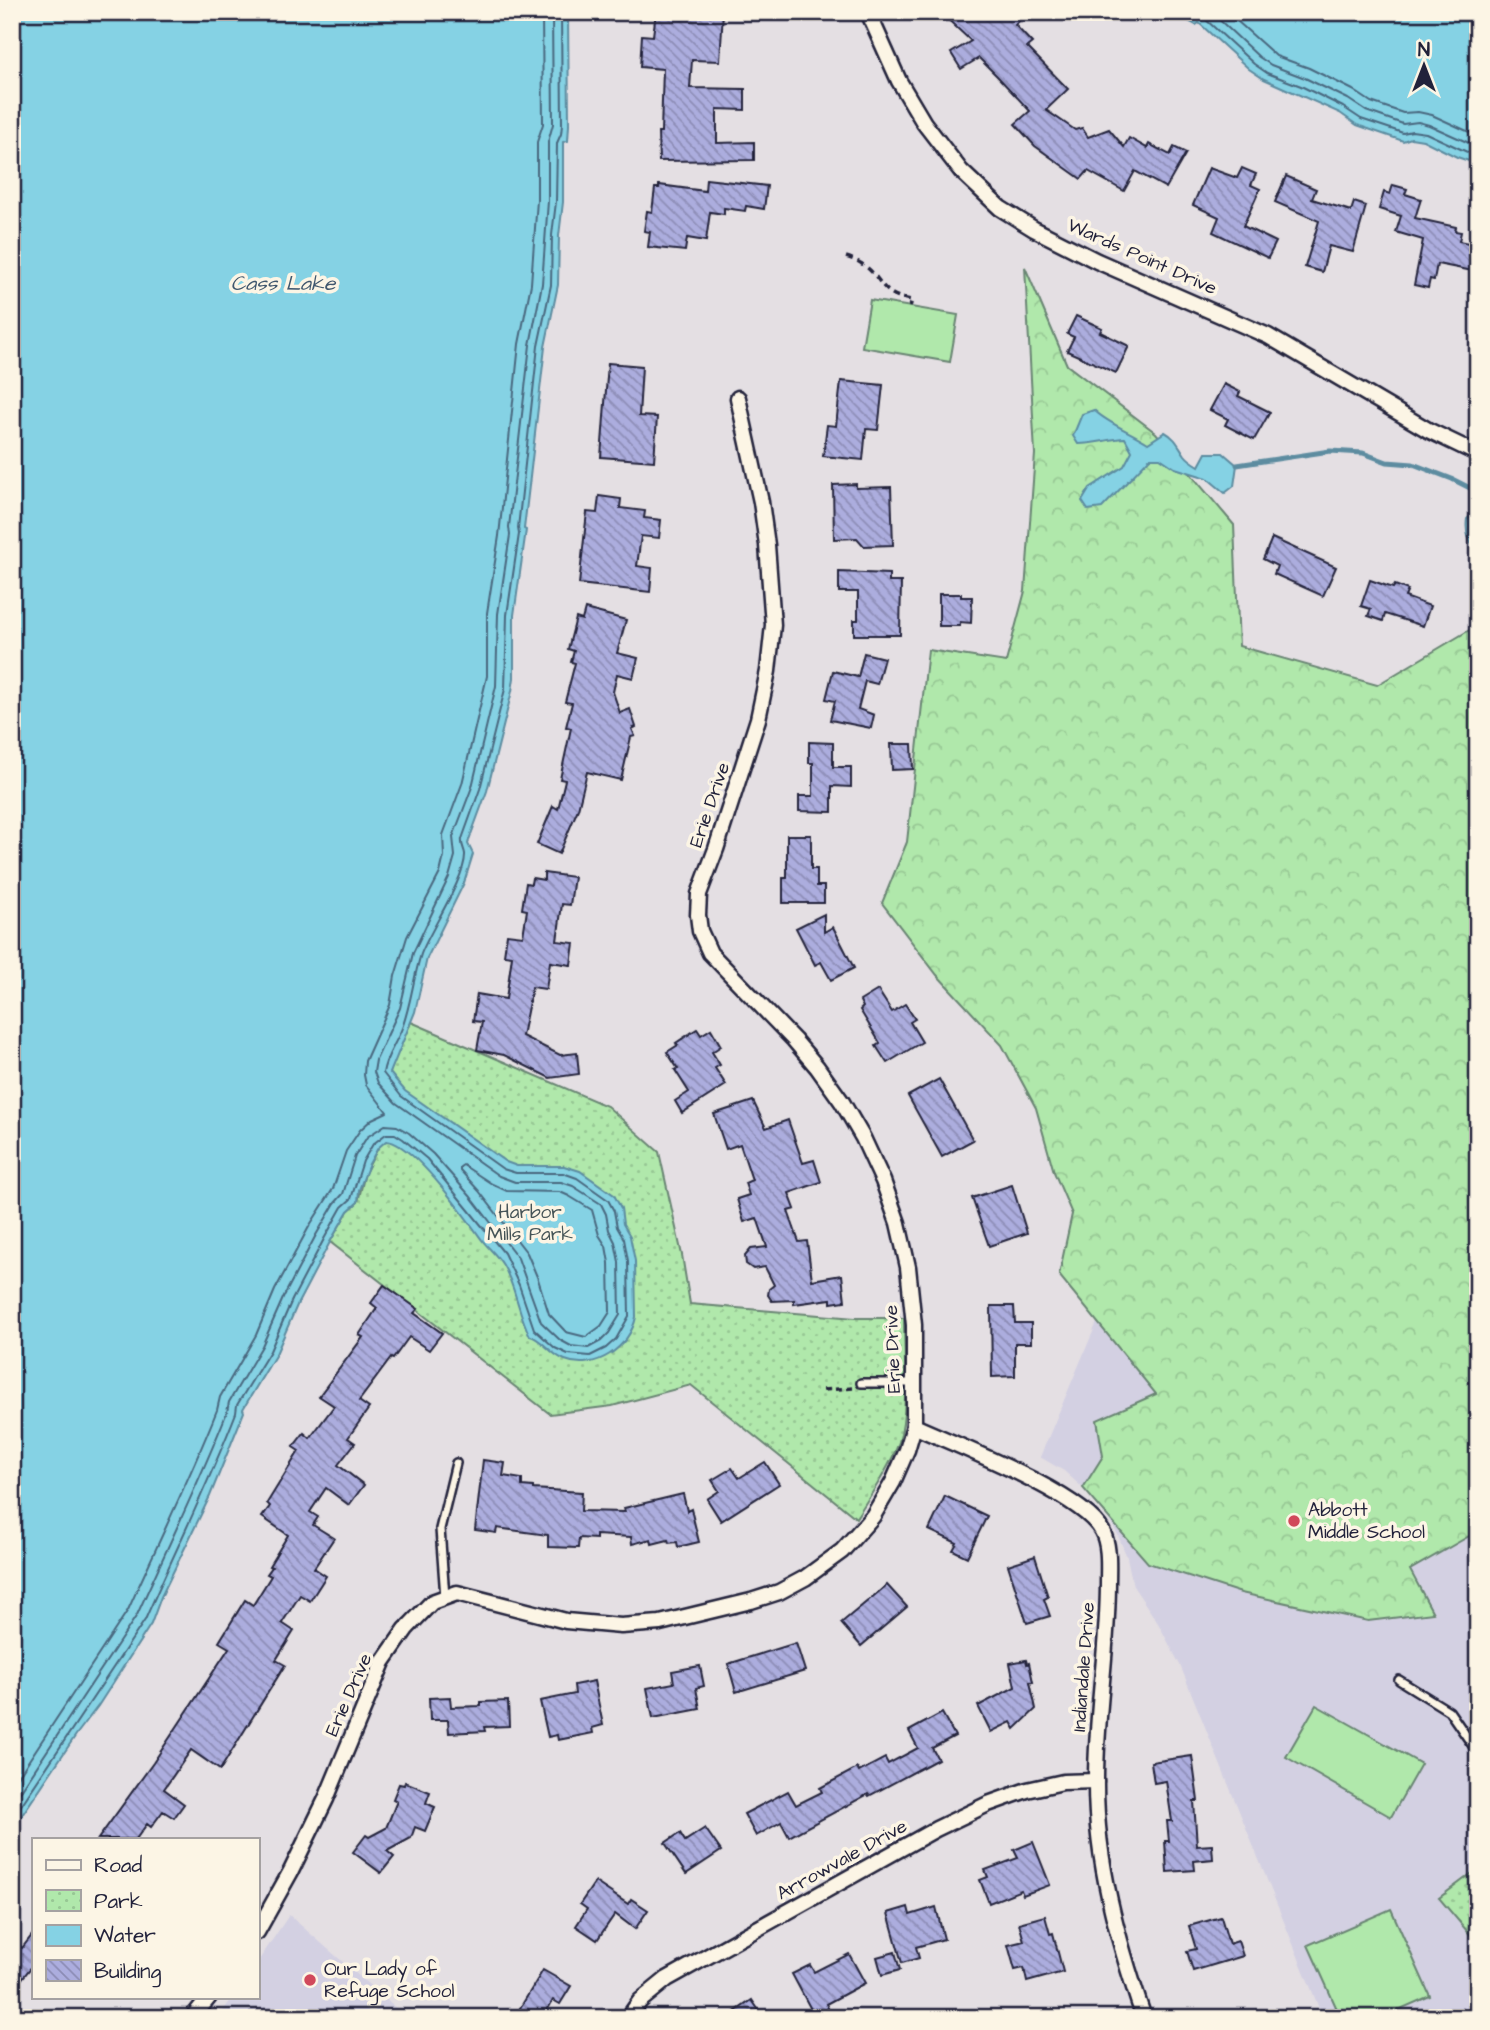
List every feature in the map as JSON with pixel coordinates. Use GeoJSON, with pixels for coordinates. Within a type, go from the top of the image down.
{"type":"FeatureCollection","features":[{"type":"Feature","properties":{"kind":"street","name":"Wards Point Drive"},"geometry":{"type":"LineString","coordinates":[[868,12],[899,81],[924,123],[961,171],[1000,208],[1034,229],[1097,261],[1268,335],[1428,430],[1478,454]]}},
{"type":"Feature","properties":{"kind":"street","name":"Erie Drive"},"geometry":{"type":"LineString","coordinates":[[259,1928],[326,1799],[383,1662],[405,1629],[432,1602],[457,1592],[566,1621],[621,1626],[660,1623],[779,1592],[805,1578],[842,1551],[873,1516],[893,1482],[907,1450],[914,1426],[914,1325],[908,1267],[898,1223],[883,1181],[863,1138],[817,1067],[710,953],[700,931],[699,894],[758,719],[768,671],[773,625],[761,502],[738,398]]}},
{"type":"Feature","properties":{"kind":"street","name":"Indiandale Drive"},"geometry":{"type":"LineString","coordinates":[[914,1426],[1032,1480],[1080,1506],[1103,1531],[1108,1560],[1108,1624],[1096,1781],[1099,1828],[1117,1936],[1144,2018]]}},
{"type":"Feature","properties":{"kind":"street","name":"Arrowvale Drive"},"geometry":{"type":"LineString","coordinates":[[628,2018],[640,2001],[667,1979],[936,1829],[988,1804],[1027,1790],[1063,1782],[1096,1781]]}},
{"type":"Feature","properties":{"kind":"street"},"geometry":{"type":"LineString","coordinates":[[192,2018],[208,1998]]}},
{"type":"Feature","properties":{"kind":"lane"},"geometry":{"type":"LineString","coordinates":[[861,1383],[915,1383]]}},
{"type":"Feature","properties":{"kind":"lane"},"geometry":{"type":"LineString","coordinates":[[444,1597],[440,1529],[456,1463]]}},
{"type":"Feature","properties":{"kind":"lane"},"geometry":{"type":"LineString","coordinates":[[1399,1680],[1449,1711],[1478,1753]]}},
{"type":"Feature","properties":{"kind":"path"},"geometry":{"type":"LineString","coordinates":[[846,257],[865,265],[883,287],[898,298],[912,300],[910,307]]}},
{"type":"Feature","properties":{"kind":"path"},"geometry":{"type":"LineString","coordinates":[[823,1391],[844,1387],[859,1389],[861,1383]]}},
{"type":"Feature","properties":{"kind":"shaded area","name":"Abbott Middle School"},"geometry":{"type":"Polygon","coordinates":[[[1478,1047],[1478,2018],[1323,2018],[1180,1665],[1158,1623],[1133,1586],[1127,1557],[1117,1533],[1102,1509],[1083,1488],[1064,1471],[1040,1457],[1213,1048],[1478,1047]]]}},
{"type":"Feature","properties":{"kind":"shaded area","name":"Our Lady of Refuge School"},"geometry":{"type":"Polygon","coordinates":[[[289,1915],[407,2018],[218,2018],[232,1998],[259,1998],[259,1960],[289,1915]]]}},
{"type":"Feature","properties":{"kind":"green space"},"geometry":{"type":"Polygon","coordinates":[[[1025,267],[1067,365],[1156,433],[1234,525],[1239,646],[1377,685],[1478,625],[1478,1531],[1410,1570],[1433,1613],[1368,1621],[1241,1593],[1148,1563],[1083,1488],[1103,1456],[1097,1420],[1156,1394],[1059,1275],[1072,1214],[1054,1172],[1036,1108],[1002,1045],[937,975],[882,903],[907,842],[928,650],[1006,662],[1025,591],[1035,454],[1025,267]]]}},
{"type":"Feature","properties":{"kind":"green space"},"geometry":{"type":"Polygon","coordinates":[[[870,300],[958,315],[950,362],[862,347],[870,300]]]}},
{"type":"Feature","properties":{"kind":"green space","name":"Harbor Mills Park"},"geometry":{"type":"Polygon","coordinates":[[[411,1022],[607,1106],[659,1152],[690,1304],[855,1318],[904,1318],[905,1398],[899,1442],[856,1518],[691,1385],[612,1406],[550,1414],[330,1242],[348,1211],[358,1202],[365,1173],[378,1148],[391,1067],[411,1022]]]}},
{"type":"Feature","properties":{"kind":"green space"},"geometry":{"type":"Polygon","coordinates":[[[1316,1705],[1421,1764],[1391,1817],[1286,1757],[1316,1705]]]}},
{"type":"Feature","properties":{"kind":"green space"},"geometry":{"type":"Polygon","coordinates":[[[1478,1871],[1478,1944],[1439,1898],[1478,1871]]]}},
{"type":"Feature","properties":{"kind":"green space"},"geometry":{"type":"Polygon","coordinates":[[[1391,1909],[1430,1996],[1380,2018],[1341,2018],[1308,1945],[1391,1909]]]}},
{"type":"Feature","properties":{"kind":"water","name":"Cass Lake"},"geometry":{"type":"Polygon","coordinates":[[[12,12],[568,12],[569,125],[568,141],[563,142],[558,285],[545,347],[526,530],[514,615],[512,691],[487,791],[468,844],[473,854],[464,883],[427,958],[415,1012],[390,1073],[405,1091],[506,1162],[517,1166],[564,1166],[580,1171],[614,1195],[621,1208],[623,1224],[630,1236],[635,1261],[636,1317],[627,1338],[619,1347],[599,1360],[576,1363],[555,1354],[530,1336],[503,1265],[452,1199],[410,1154],[397,1144],[386,1141],[378,1148],[369,1164],[359,1190],[358,1202],[348,1211],[330,1242],[298,1303],[276,1354],[243,1409],[210,1496],[161,1597],[151,1624],[12,1830],[12,12]]]}},
{"type":"Feature","properties":{"kind":"water"},"geometry":{"type":"Polygon","coordinates":[[[1172,12],[1478,12],[1478,164],[1423,140],[1411,138],[1403,141],[1357,125],[1340,113],[1264,79],[1249,69],[1199,23],[1196,25],[1172,12]]]}},
{"type":"Feature","properties":{"kind":"water"},"geometry":{"type":"Polygon","coordinates":[[[1094,410],[1148,443],[1165,432],[1174,439],[1186,456],[1199,466],[1206,453],[1223,453],[1237,465],[1234,486],[1225,493],[1207,478],[1175,468],[1160,458],[1150,458],[1102,508],[1088,510],[1082,501],[1090,488],[1124,466],[1132,451],[1125,438],[1078,444],[1073,436],[1082,414],[1094,410]]]}},
{"type":"Feature","properties":{"kind":"water"},"geometry":{"type":"Polygon","coordinates":[[[1478,498],[1478,553],[1468,537],[1467,519],[1473,514],[1474,501],[1478,498]]]}},
{"type":"Feature","properties":{"kind":"building"},"geometry":{"type":"Polygon","coordinates":[[[656,12],[723,12],[720,61],[692,60],[690,88],[745,89],[745,110],[717,109],[717,143],[754,142],[754,160],[659,161],[658,132],[661,132],[663,69],[640,67],[642,35],[653,36],[656,12]]]}},
{"type":"Feature","properties":{"kind":"building"},"geometry":{"type":"Polygon","coordinates":[[[940,12],[1010,12],[1019,21],[1015,25],[1032,43],[1027,47],[1068,89],[1046,110],[1075,130],[1082,128],[1088,137],[1109,129],[1124,147],[1129,138],[1147,148],[1149,144],[1170,155],[1174,147],[1186,153],[1166,188],[1135,171],[1124,191],[1088,171],[1081,179],[1035,146],[1015,124],[1030,111],[979,58],[961,69],[951,53],[971,41],[940,12]]]}},
{"type":"Feature","properties":{"kind":"building"},"geometry":{"type":"Polygon","coordinates":[[[1209,168],[1237,178],[1242,168],[1256,174],[1251,185],[1260,189],[1243,226],[1276,242],[1268,258],[1213,232],[1219,217],[1193,205],[1209,168]]]}},
{"type":"Feature","properties":{"kind":"building"},"geometry":{"type":"Polygon","coordinates":[[[1286,176],[1316,189],[1312,199],[1351,211],[1354,202],[1366,206],[1353,252],[1329,246],[1322,272],[1305,267],[1319,221],[1275,202],[1286,176]]]}},
{"type":"Feature","properties":{"kind":"building"},"geometry":{"type":"Polygon","coordinates":[[[706,179],[767,186],[764,209],[746,206],[745,211],[724,208],[724,214],[710,212],[706,241],[687,238],[685,251],[648,247],[650,232],[644,231],[647,211],[652,212],[655,188],[659,188],[659,185],[705,191],[706,179]]]}},
{"type":"Feature","properties":{"kind":"building"},"geometry":{"type":"Polygon","coordinates":[[[1393,185],[1407,189],[1405,194],[1421,199],[1415,218],[1456,227],[1455,231],[1461,232],[1459,241],[1478,245],[1478,272],[1437,264],[1434,280],[1430,279],[1428,288],[1414,285],[1423,240],[1396,232],[1401,216],[1379,209],[1384,192],[1390,194],[1393,185]]]}},
{"type":"Feature","properties":{"kind":"building"},"geometry":{"type":"Polygon","coordinates":[[[1076,316],[1102,328],[1100,332],[1129,346],[1116,373],[1067,351],[1074,337],[1067,334],[1076,316]]]}},
{"type":"Feature","properties":{"kind":"building"},"geometry":{"type":"Polygon","coordinates":[[[608,363],[642,366],[639,416],[657,417],[654,461],[601,457],[608,363]]]}},
{"type":"Feature","properties":{"kind":"building"},"geometry":{"type":"Polygon","coordinates":[[[841,381],[883,385],[878,430],[866,429],[863,460],[823,456],[827,425],[836,426],[841,381]]]}},
{"type":"Feature","properties":{"kind":"building"},"geometry":{"type":"Polygon","coordinates":[[[1224,384],[1240,392],[1238,396],[1270,412],[1254,440],[1225,425],[1228,419],[1210,410],[1224,384]]]}},
{"type":"Feature","properties":{"kind":"building"},"geometry":{"type":"Polygon","coordinates":[[[856,484],[856,488],[891,487],[893,545],[864,546],[857,538],[834,539],[833,485],[856,484]]]}},
{"type":"Feature","properties":{"kind":"building"},"geometry":{"type":"Polygon","coordinates":[[[599,496],[621,499],[620,508],[645,511],[644,518],[661,520],[659,538],[641,536],[637,566],[652,568],[650,592],[579,584],[587,512],[597,513],[599,496]]]}},
{"type":"Feature","properties":{"kind":"building"},"geometry":{"type":"Polygon","coordinates":[[[1272,538],[1336,567],[1323,596],[1274,574],[1277,566],[1263,559],[1272,538]]]}},
{"type":"Feature","properties":{"kind":"building"},"geometry":{"type":"Polygon","coordinates":[[[839,572],[889,574],[889,582],[901,582],[900,635],[854,635],[854,620],[858,620],[858,592],[839,592],[839,572]]]}},
{"type":"Feature","properties":{"kind":"building"},"geometry":{"type":"Polygon","coordinates":[[[1370,580],[1408,590],[1405,597],[1430,606],[1423,626],[1385,614],[1383,621],[1368,616],[1371,609],[1361,606],[1370,580]]]}},
{"type":"Feature","properties":{"kind":"building"},"geometry":{"type":"Polygon","coordinates":[[[939,594],[972,597],[971,623],[939,626],[939,594]]]}},
{"type":"Feature","properties":{"kind":"building"},"geometry":{"type":"Polygon","coordinates":[[[585,609],[626,620],[617,653],[638,658],[633,678],[617,674],[613,692],[620,713],[630,709],[636,727],[632,729],[635,736],[631,737],[621,780],[587,772],[578,809],[559,854],[537,844],[553,806],[558,809],[565,780],[560,779],[571,728],[566,727],[572,703],[565,702],[575,663],[571,662],[574,651],[568,649],[576,618],[582,620],[585,609]]]}},
{"type":"Feature","properties":{"kind":"building"},"geometry":{"type":"Polygon","coordinates":[[[864,653],[884,658],[877,684],[865,681],[858,709],[874,715],[871,728],[830,720],[835,701],[826,699],[833,671],[858,677],[864,653]]]}},
{"type":"Feature","properties":{"kind":"building"},"geometry":{"type":"Polygon","coordinates":[[[809,742],[833,743],[833,767],[851,767],[851,787],[832,786],[832,812],[799,811],[799,796],[813,796],[813,763],[809,763],[809,742]]]}},
{"type":"Feature","properties":{"kind":"building"},"geometry":{"type":"Polygon","coordinates":[[[891,744],[912,744],[913,769],[892,770],[891,744]]]}},
{"type":"Feature","properties":{"kind":"building"},"geometry":{"type":"Polygon","coordinates":[[[787,835],[811,835],[811,869],[817,869],[817,886],[824,886],[824,903],[783,903],[783,878],[787,878],[787,835]]]}},
{"type":"Feature","properties":{"kind":"building"},"geometry":{"type":"Polygon","coordinates":[[[544,873],[574,877],[570,905],[562,904],[557,941],[574,943],[571,965],[550,962],[546,989],[532,987],[522,1036],[560,1055],[577,1053],[579,1074],[550,1078],[504,1055],[477,1050],[482,1022],[473,1021],[477,994],[506,999],[512,956],[504,955],[507,934],[523,936],[527,910],[522,909],[526,883],[531,884],[532,878],[544,880],[544,873]]]}},
{"type":"Feature","properties":{"kind":"building"},"geometry":{"type":"Polygon","coordinates":[[[824,914],[824,932],[833,927],[854,968],[831,980],[821,962],[815,965],[796,928],[824,914]]]}},
{"type":"Feature","properties":{"kind":"building"},"geometry":{"type":"Polygon","coordinates":[[[878,990],[892,1012],[905,1004],[915,1019],[910,1022],[922,1042],[887,1063],[876,1046],[880,1043],[860,1010],[863,1007],[860,1001],[878,990]]]}},
{"type":"Feature","properties":{"kind":"building"},"geometry":{"type":"Polygon","coordinates":[[[697,1029],[701,1035],[711,1029],[721,1046],[712,1052],[720,1065],[715,1068],[726,1085],[682,1113],[675,1101],[689,1092],[667,1052],[697,1029]]]}},
{"type":"Feature","properties":{"kind":"building"},"geometry":{"type":"Polygon","coordinates":[[[939,1079],[973,1140],[942,1157],[908,1096],[939,1079]]]}},
{"type":"Feature","properties":{"kind":"building"},"geometry":{"type":"Polygon","coordinates":[[[753,1101],[766,1128],[788,1120],[803,1163],[814,1160],[821,1182],[789,1193],[795,1209],[788,1211],[799,1242],[807,1241],[812,1280],[842,1275],[845,1301],[831,1303],[831,1299],[794,1304],[794,1300],[772,1301],[768,1295],[769,1289],[774,1285],[765,1267],[753,1269],[746,1264],[745,1256],[751,1249],[767,1247],[757,1218],[744,1222],[737,1199],[749,1195],[745,1183],[752,1180],[740,1144],[726,1149],[714,1114],[753,1101]]]}},
{"type":"Feature","properties":{"kind":"building"},"geometry":{"type":"Polygon","coordinates":[[[1012,1185],[1027,1233],[989,1246],[972,1198],[1012,1185]]]}},
{"type":"Feature","properties":{"kind":"building"},"geometry":{"type":"Polygon","coordinates":[[[384,1285],[418,1309],[414,1313],[442,1333],[429,1350],[409,1337],[359,1401],[369,1408],[348,1438],[355,1443],[338,1465],[364,1485],[349,1505],[326,1488],[310,1512],[318,1517],[313,1525],[334,1538],[314,1568],[326,1576],[310,1601],[300,1595],[282,1623],[294,1631],[276,1660],[285,1665],[220,1770],[191,1750],[164,1789],[184,1804],[174,1818],[163,1811],[151,1827],[147,1824],[137,1838],[99,1838],[153,1763],[229,1648],[219,1642],[245,1600],[253,1605],[271,1576],[267,1574],[272,1567],[269,1566],[288,1535],[262,1517],[270,1506],[267,1503],[299,1451],[293,1447],[304,1433],[310,1438],[334,1406],[319,1396],[363,1337],[359,1335],[377,1308],[371,1303],[384,1285]]]}},
{"type":"Feature","properties":{"kind":"building"},"geometry":{"type":"Polygon","coordinates":[[[991,1306],[1014,1306],[1015,1323],[1031,1323],[1031,1343],[1015,1343],[1015,1376],[992,1377],[991,1306]]]}},
{"type":"Feature","properties":{"kind":"building"},"geometry":{"type":"Polygon","coordinates":[[[483,1460],[505,1463],[503,1476],[522,1479],[522,1486],[582,1492],[581,1511],[625,1512],[624,1508],[683,1494],[687,1511],[691,1509],[699,1542],[678,1547],[677,1542],[669,1543],[668,1540],[652,1544],[651,1539],[632,1544],[631,1537],[596,1535],[596,1539],[579,1538],[578,1548],[548,1547],[548,1535],[497,1528],[496,1533],[475,1530],[483,1460]]]}},
{"type":"Feature","properties":{"kind":"building"},"geometry":{"type":"Polygon","coordinates":[[[765,1462],[779,1484],[721,1521],[707,1499],[719,1491],[712,1480],[732,1468],[739,1478],[765,1462]]]}},
{"type":"Feature","properties":{"kind":"building"},"geometry":{"type":"Polygon","coordinates":[[[945,1496],[987,1516],[967,1557],[953,1550],[957,1543],[929,1530],[945,1496]]]}},
{"type":"Feature","properties":{"kind":"building"},"geometry":{"type":"Polygon","coordinates":[[[1035,1556],[1048,1597],[1044,1599],[1050,1616],[1027,1623],[1008,1565],[1035,1556]]]}},
{"type":"Feature","properties":{"kind":"building"},"geometry":{"type":"Polygon","coordinates":[[[887,1585],[907,1607],[861,1646],[841,1623],[887,1585]]]}},
{"type":"Feature","properties":{"kind":"building"},"geometry":{"type":"Polygon","coordinates":[[[796,1643],[805,1671],[736,1692],[728,1664],[796,1643]]]}},
{"type":"Feature","properties":{"kind":"building"},"geometry":{"type":"Polygon","coordinates":[[[1026,1660],[1033,1682],[1030,1682],[1036,1709],[1015,1729],[1011,1722],[991,1732],[978,1706],[1015,1687],[1010,1663],[1026,1660]]]}},
{"type":"Feature","properties":{"kind":"building"},"geometry":{"type":"Polygon","coordinates":[[[700,1666],[704,1686],[696,1688],[700,1709],[653,1718],[647,1688],[674,1683],[672,1671],[700,1666]]]}},
{"type":"Feature","properties":{"kind":"building"},"geometry":{"type":"Polygon","coordinates":[[[594,1681],[603,1725],[592,1728],[593,1733],[558,1740],[557,1735],[548,1737],[540,1701],[575,1694],[574,1685],[594,1681]]]}},
{"type":"Feature","properties":{"kind":"building"},"geometry":{"type":"Polygon","coordinates":[[[450,1697],[451,1707],[481,1706],[481,1702],[508,1701],[509,1726],[484,1727],[485,1731],[449,1733],[448,1720],[430,1720],[429,1698],[450,1697]]]}},
{"type":"Feature","properties":{"kind":"building"},"geometry":{"type":"Polygon","coordinates":[[[942,1713],[955,1736],[932,1748],[938,1759],[789,1837],[781,1822],[756,1836],[744,1814],[788,1791],[796,1805],[822,1792],[820,1788],[857,1768],[859,1772],[885,1758],[888,1764],[918,1748],[909,1731],[942,1713]]]}},
{"type":"Feature","properties":{"kind":"building"},"geometry":{"type":"Polygon","coordinates":[[[1192,1756],[1198,1801],[1194,1801],[1197,1846],[1212,1845],[1213,1859],[1194,1861],[1195,1870],[1167,1872],[1165,1841],[1169,1841],[1167,1821],[1172,1821],[1166,1781],[1154,1783],[1151,1762],[1192,1756]]]}},
{"type":"Feature","properties":{"kind":"building"},"geometry":{"type":"Polygon","coordinates":[[[405,1782],[430,1792],[426,1803],[435,1807],[425,1831],[415,1827],[411,1838],[387,1851],[394,1857],[381,1873],[353,1852],[366,1835],[369,1837],[386,1828],[397,1801],[393,1799],[399,1784],[404,1785],[405,1782]]]}},
{"type":"Feature","properties":{"kind":"building"},"geometry":{"type":"Polygon","coordinates":[[[705,1828],[721,1851],[686,1874],[665,1843],[680,1833],[685,1841],[705,1828]]]}},
{"type":"Feature","properties":{"kind":"building"},"geometry":{"type":"Polygon","coordinates":[[[1033,1842],[1050,1885],[1023,1895],[1021,1890],[989,1903],[980,1880],[988,1877],[985,1870],[1018,1858],[1014,1850],[1033,1842]]]}},
{"type":"Feature","properties":{"kind":"building"},"geometry":{"type":"Polygon","coordinates":[[[595,1882],[628,1904],[631,1899],[648,1910],[635,1929],[615,1914],[597,1940],[576,1926],[587,1909],[580,1904],[595,1882]]]}},
{"type":"Feature","properties":{"kind":"building"},"geometry":{"type":"Polygon","coordinates":[[[908,1907],[910,1915],[936,1907],[944,1939],[916,1947],[919,1958],[902,1963],[888,1913],[908,1907]]]}},
{"type":"Feature","properties":{"kind":"building"},"geometry":{"type":"Polygon","coordinates":[[[1045,1916],[1050,1934],[1053,1933],[1063,1972],[1027,1982],[1024,1968],[1015,1970],[1008,1945],[1024,1941],[1019,1923],[1045,1916]]]}},
{"type":"Feature","properties":{"kind":"building"},"geometry":{"type":"Polygon","coordinates":[[[1221,1917],[1229,1944],[1238,1941],[1243,1956],[1193,1971],[1187,1951],[1196,1949],[1189,1926],[1221,1917]]]}},
{"type":"Feature","properties":{"kind":"building"},"geometry":{"type":"Polygon","coordinates":[[[32,1935],[32,1966],[12,1991],[12,1939],[22,1948],[32,1935]]]}},
{"type":"Feature","properties":{"kind":"building"},"geometry":{"type":"Polygon","coordinates":[[[895,1952],[900,1970],[882,1975],[877,1957],[895,1952]]]}},
{"type":"Feature","properties":{"kind":"building"},"geometry":{"type":"Polygon","coordinates":[[[849,1954],[865,1983],[826,2004],[829,2010],[815,2017],[792,1974],[810,1965],[814,1972],[849,1954]]]}},
{"type":"Feature","properties":{"kind":"building"},"geometry":{"type":"Polygon","coordinates":[[[543,1970],[571,1986],[560,2004],[553,2000],[543,2018],[514,2018],[543,1970]]]}},
{"type":"Feature","properties":{"kind":"building"},"geometry":{"type":"Polygon","coordinates":[[[752,2000],[764,2018],[726,2018],[752,2000]]]}},
{"type":"Feature","properties":{"kind":"waterway"},"geometry":{"type":"LineString","coordinates":[[1237,465],[1330,451],[1363,453],[1387,462],[1413,464],[1478,492]]}},
{"type":"Feature","properties":{"kind":"place","name":"Abbott Middle School"},"geometry":{"type":"Point","coordinates":[1294,1521]}},
{"type":"Feature","properties":{"kind":"place","name":"Our Lady of Refuge School"},"geometry":{"type":"Point","coordinates":[310,1980]}}]}
